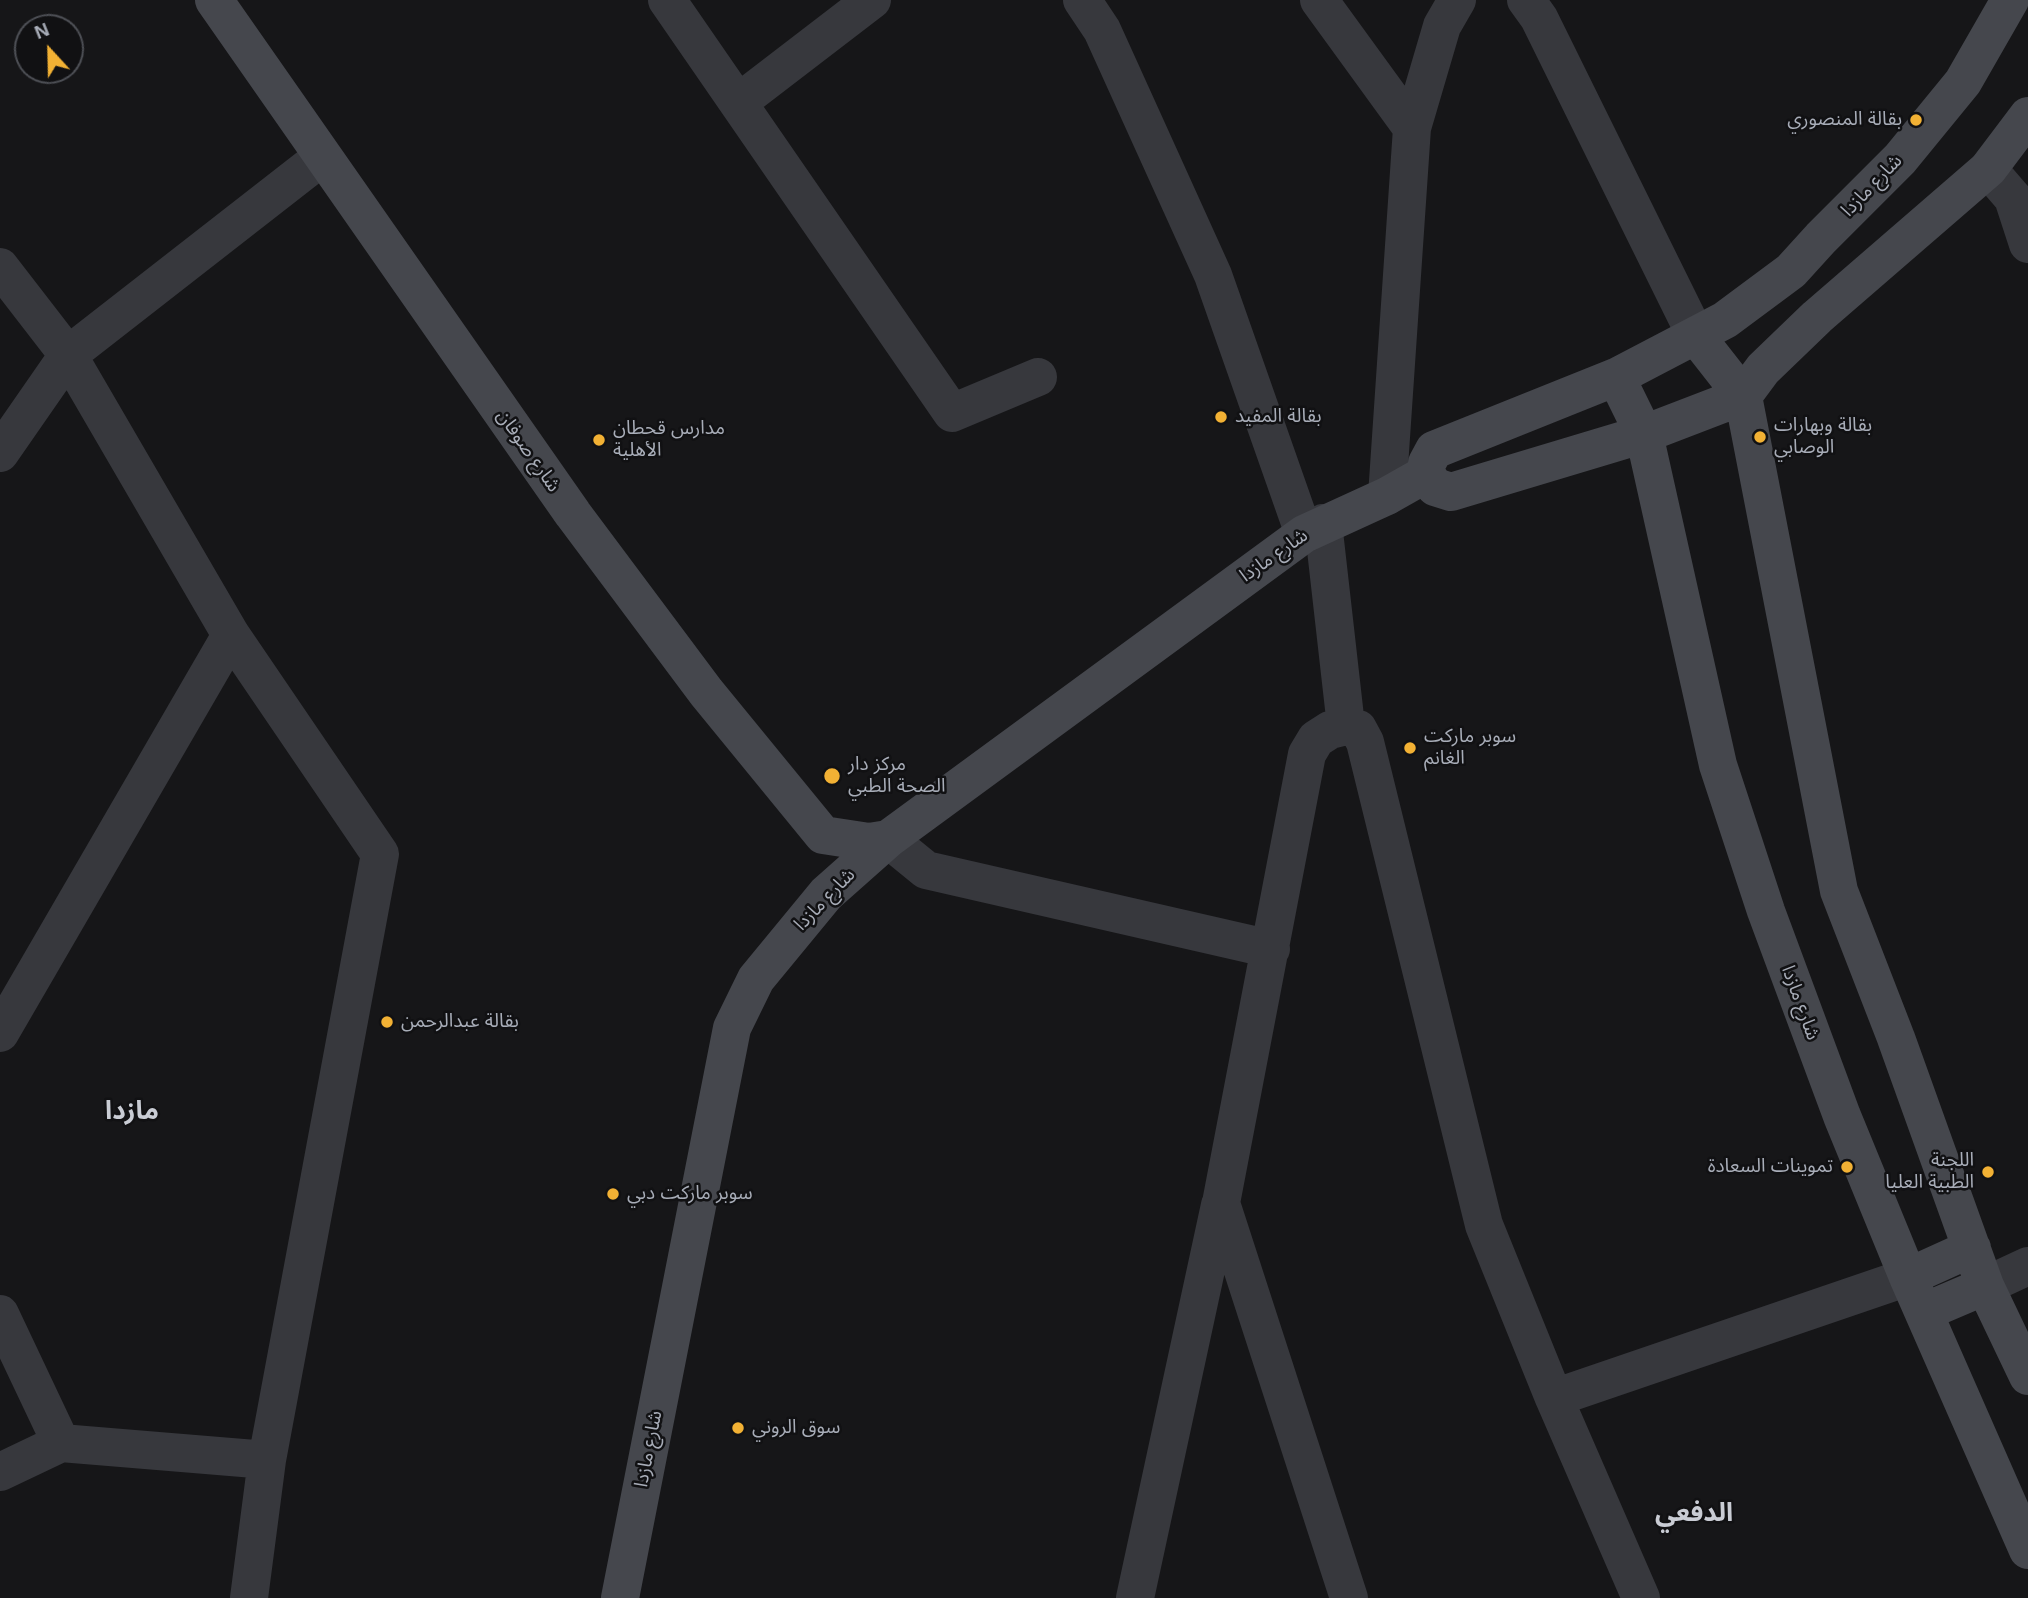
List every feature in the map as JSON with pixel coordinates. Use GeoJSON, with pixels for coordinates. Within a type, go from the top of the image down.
{"type":"FeatureCollection","features":[{"type":"Feature","properties":{"kind":"street","name":"شارع صوفان"},"geometry":{"type":"LineString","coordinates":[[214,0],[573,514],[706,692],[823,835]]}},
{"type":"Feature","properties":{"kind":"street"},"geometry":{"type":"LineString","coordinates":[[667,0],[952,413],[1038,377]]}},
{"type":"Feature","properties":{"kind":"street"},"geometry":{"type":"LineString","coordinates":[[738,102],[872,0]]}},
{"type":"Feature","properties":{"kind":"street"},"geometry":{"type":"LineString","coordinates":[[1082,0],[1102,30],[1213,275],[1314,528],[1346,726]]}},
{"type":"Feature","properties":{"kind":"street"},"geometry":{"type":"LineString","coordinates":[[1319,0],[1412,128]]}},
{"type":"Feature","properties":{"kind":"street"},"geometry":{"type":"LineString","coordinates":[[1506,0],[1533,9],[1696,336],[1742,396],[1839,891],[1896,1038],[1986,1286],[2028,1376]]}},
{"type":"Feature","properties":{"kind":"street","name":"شارع مازدا"},"geometry":{"type":"LineString","coordinates":[[1438,483],[1427,463],[1434,450],[1616,377],[1725,320],[1791,271],[1821,237],[1900,159],[1963,82],[2010,0]]}},
{"type":"Feature","properties":{"kind":"street"},"geometry":{"type":"LineString","coordinates":[[1387,496],[1412,128],[1449,9]]}},
{"type":"Feature","properties":{"kind":"street"},"geometry":{"type":"LineString","coordinates":[[1742,396],[1763,369],[1816,317],[1988,169],[2028,116]]}},
{"type":"Feature","properties":{"kind":"street"},"geometry":{"type":"LineString","coordinates":[[0,453],[68,355],[322,157]]}},
{"type":"Feature","properties":{"kind":"street"},"geometry":{"type":"LineString","coordinates":[[1988,169],[2013,198],[2028,244]]}},
{"type":"Feature","properties":{"kind":"street"},"geometry":{"type":"LineString","coordinates":[[0,267],[68,355],[231,635],[380,854],[267,1460],[248,1598]]}},
{"type":"Feature","properties":{"kind":"street"},"geometry":{"type":"LineString","coordinates":[[1616,377],[1644,433]]}},
{"type":"Feature","properties":{"kind":"street","name":"شارع مازدا"},"geometry":{"type":"LineString","coordinates":[[620,1598],[732,1028],[755,979],[826,894],[888,839],[1314,528],[1387,496],[1644,433],[1742,396]]}},
{"type":"Feature","properties":{"kind":"street","name":"شارع مازدا"},"geometry":{"type":"LineString","coordinates":[[1644,433],[1718,765],[1780,949],[1842,1116],[1908,1277],[2028,1550]]}},
{"type":"Feature","properties":{"kind":"street"},"geometry":{"type":"LineString","coordinates":[[0,1033],[231,635]]}},
{"type":"Feature","properties":{"kind":"street"},"geometry":{"type":"LineString","coordinates":[[1135,1598],[1221,1203],[1307,754],[1316,739],[1330,730],[1346,726],[1358,729],[1365,743],[1484,1225],[1554,1398],[1641,1598]]}},
{"type":"Feature","properties":{"kind":"street"},"geometry":{"type":"LineString","coordinates":[[826,894],[823,835],[869,842],[888,839],[926,870],[1271,949]]}},
{"type":"Feature","properties":{"kind":"street"},"geometry":{"type":"LineString","coordinates":[[1221,1203],[1349,1598]]}},
{"type":"Feature","properties":{"kind":"street"},"geometry":{"type":"LineString","coordinates":[[1554,1398],[1908,1277],[1972,1248]]}},
{"type":"Feature","properties":{"kind":"street"},"geometry":{"type":"LineString","coordinates":[[1924,1312],[2028,1266]]}},
{"type":"Feature","properties":{"kind":"street"},"geometry":{"type":"LineString","coordinates":[[0,1314],[61,1443]]}},
{"type":"Feature","properties":{"kind":"street"},"geometry":{"type":"LineString","coordinates":[[0,1472],[61,1443],[267,1460]]}},
{"type":"Feature","properties":{"kind":"place","name":"بقالة المنصوري"},"geometry":{"type":"Point","coordinates":[1916,120]}},
{"type":"Feature","properties":{"kind":"place","name":"بقالة المفيد"},"geometry":{"type":"Point","coordinates":[1221,417]}},
{"type":"Feature","properties":{"kind":"place","name":"بقالة وبهارات الوصابي"},"geometry":{"type":"Point","coordinates":[1760,437]}},
{"type":"Feature","properties":{"kind":"place","name":"مدارس قحطان الأهلية"},"geometry":{"type":"Point","coordinates":[599,440]}},
{"type":"Feature","properties":{"kind":"place","name":"سوبر ماركت الغانم"},"geometry":{"type":"Point","coordinates":[1410,748]}},
{"type":"Feature","properties":{"kind":"place","name":"مركز دار الصحة الطبي"},"geometry":{"type":"Point","coordinates":[832,776]}},
{"type":"Feature","properties":{"kind":"place","name":"بقالة عبدالرحمن"},"geometry":{"type":"Point","coordinates":[387,1022]}},
{"type":"Feature","properties":{"kind":"place","name":"تموينات السعادة"},"geometry":{"type":"Point","coordinates":[1847,1167]}},
{"type":"Feature","properties":{"kind":"place","name":"اللجنة الطبية العليا"},"geometry":{"type":"Point","coordinates":[1988,1172]}},
{"type":"Feature","properties":{"kind":"place","name":"سوبر ماركت دبي"},"geometry":{"type":"Point","coordinates":[613,1194]}},
{"type":"Feature","properties":{"kind":"place","name":"سوق الروني"},"geometry":{"type":"Point","coordinates":[738,1428]}},
{"type":"Feature","properties":{"kind":"district","name":"مازدا"},"geometry":{"type":"Point","coordinates":[132,1112]}},
{"type":"Feature","properties":{"kind":"district","name":"الدفعي"},"geometry":{"type":"Point","coordinates":[1694,1514]}}]}
